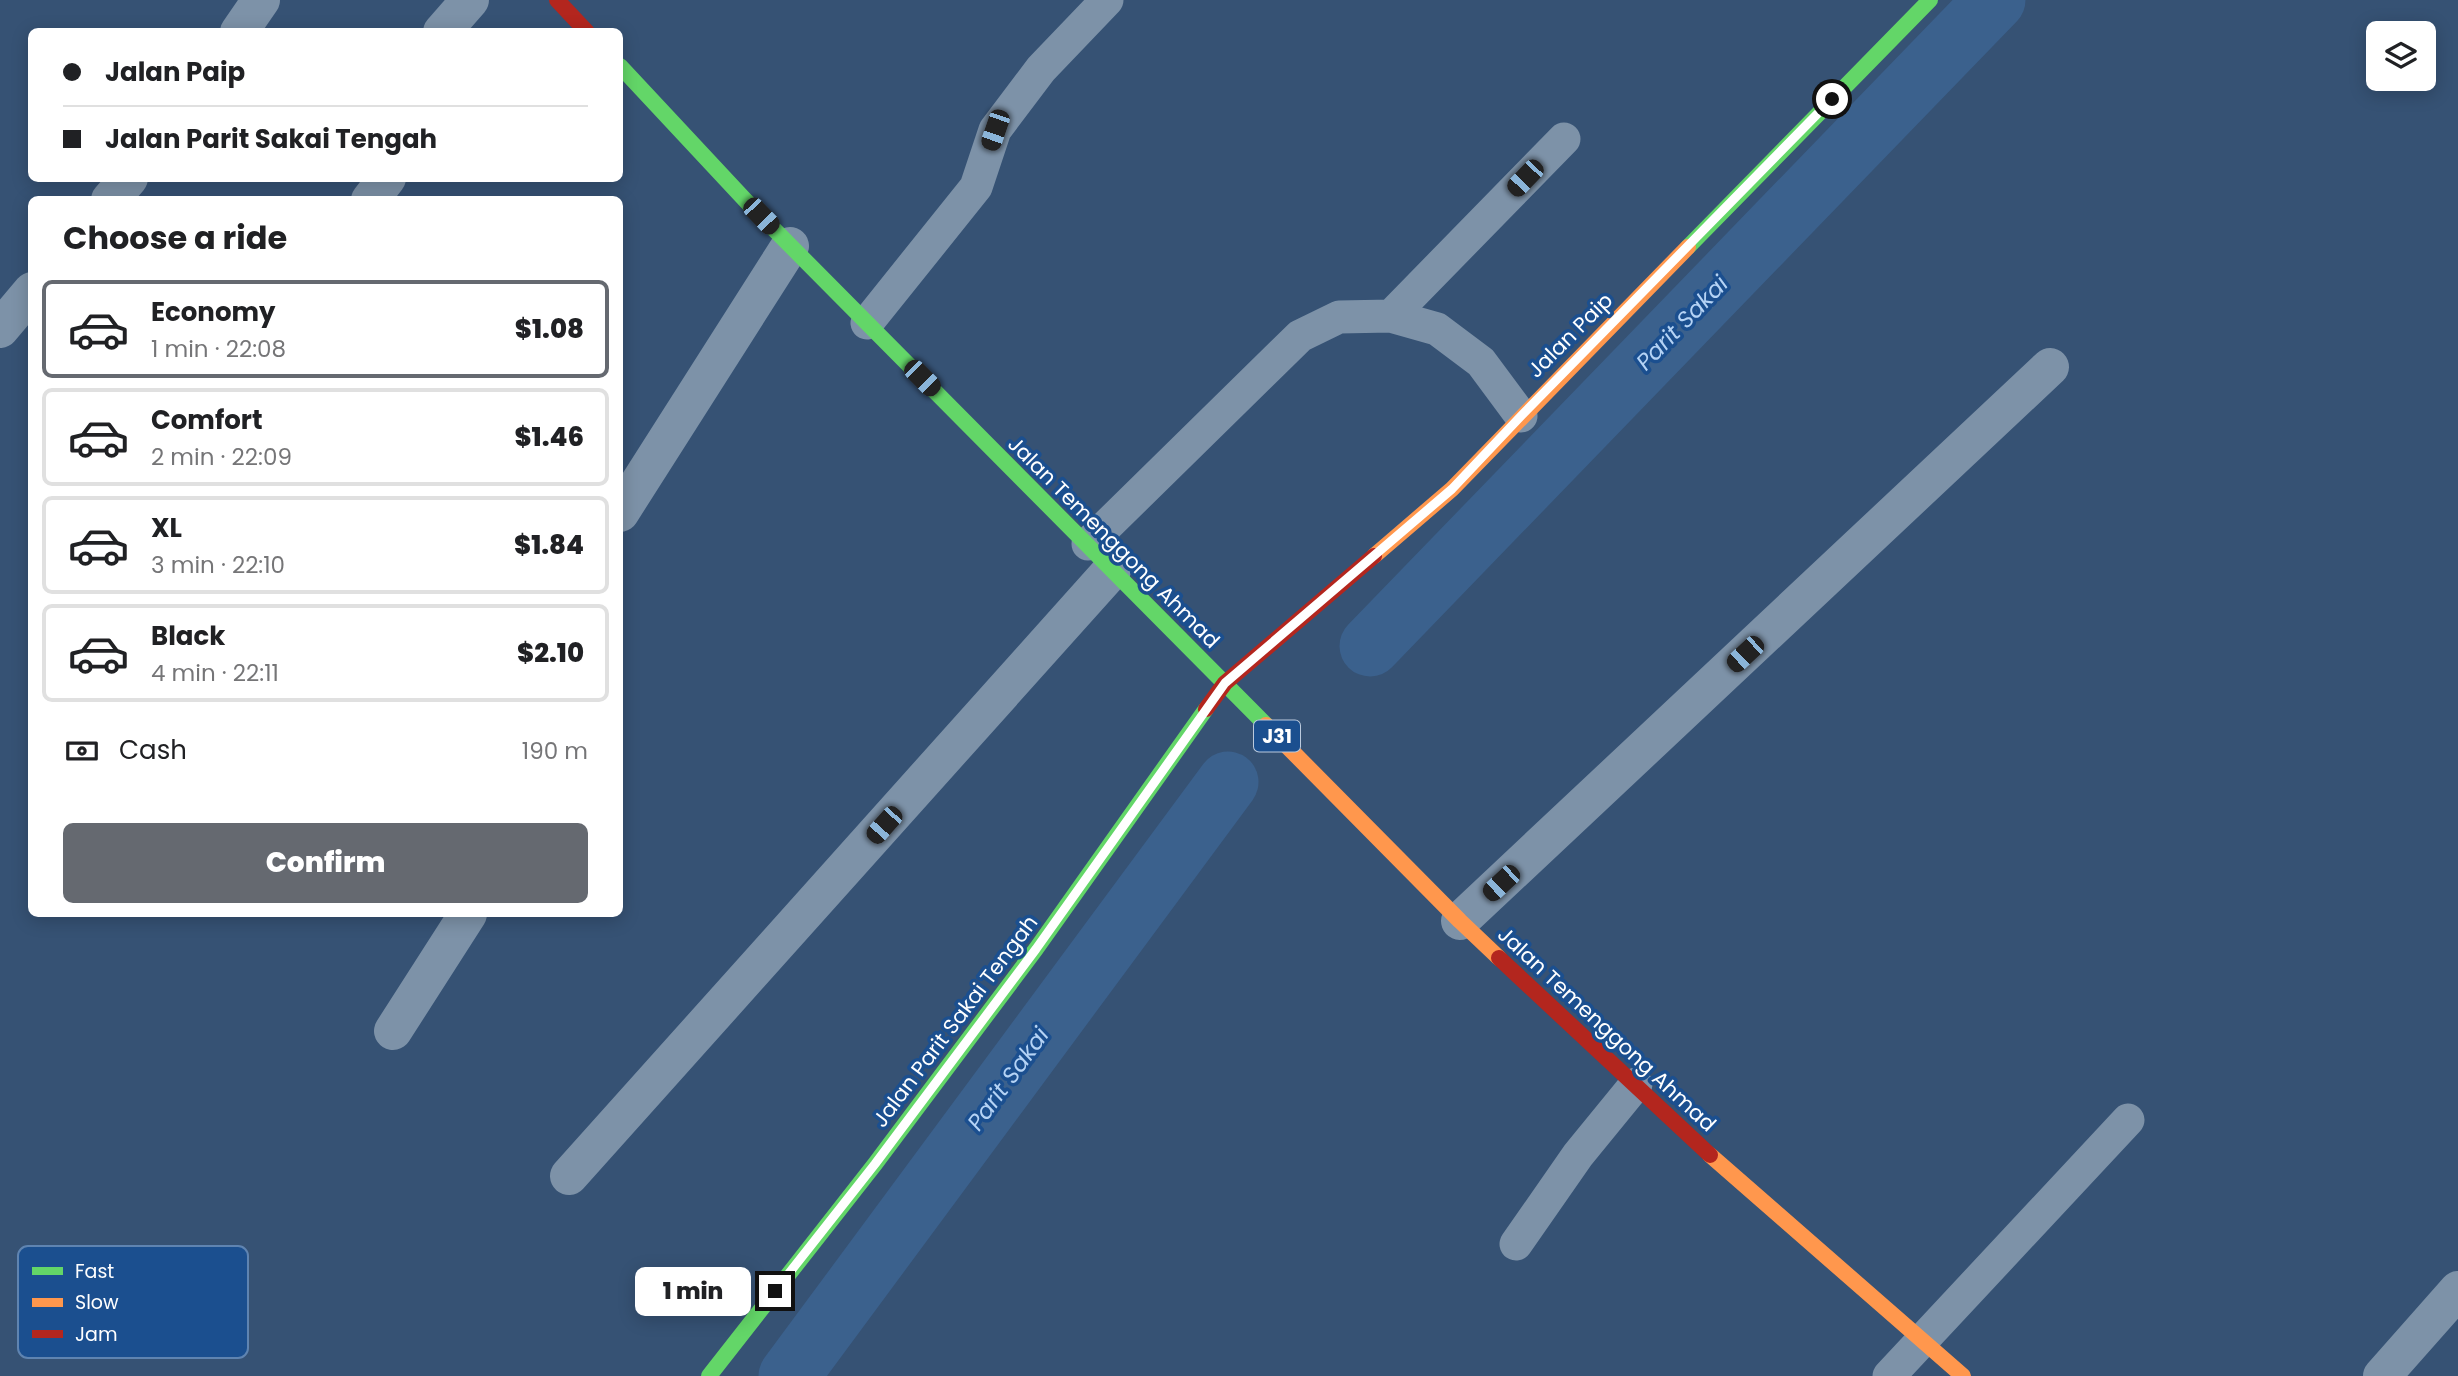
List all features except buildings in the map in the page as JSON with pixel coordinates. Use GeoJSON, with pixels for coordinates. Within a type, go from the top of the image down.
{"type":"FeatureCollection","features":[{"type":"Feature","properties":{"kind":"main road","name":"Jalan Paip"},"geometry":{"type":"LineString","coordinates":[[1225,683],[1452,489],[1930,0]]}},
{"type":"Feature","properties":{"kind":"main road","name":"Jalan Temenggong Ahmad"},"geometry":{"type":"LineString","coordinates":[[623,70],[780,260],[867,323],[1090,582],[1225,683],[1460,921],[1743,1185],[1963,1376]]}},
{"type":"Feature","properties":{"kind":"main road","name":"Jalan Parit Sakai Tengah"},"geometry":{"type":"LineString","coordinates":[[709,1376],[875,1164],[1028,960],[1225,683]]}},
{"type":"Feature","properties":{"kind":"street"},"geometry":{"type":"LineString","coordinates":[[242,28],[261,0]]}},
{"type":"Feature","properties":{"kind":"street"},"geometry":{"type":"LineString","coordinates":[[113,196],[126,182]]}},
{"type":"Feature","properties":{"kind":"street"},"geometry":{"type":"LineString","coordinates":[[373,196],[384,182]]}},
{"type":"Feature","properties":{"kind":"street"},"geometry":{"type":"LineString","coordinates":[[623,508],[780,260]]}},
{"type":"Feature","properties":{"kind":"street"},"geometry":{"type":"LineString","coordinates":[[0,329],[28,296]]}},
{"type":"Feature","properties":{"kind":"street"},"geometry":{"type":"LineString","coordinates":[[1460,921],[2050,368]]}},
{"type":"Feature","properties":{"kind":"street"},"geometry":{"type":"LineString","coordinates":[[569,1176],[1090,582]]}},
{"type":"Feature","properties":{"kind":"street"},"geometry":{"type":"LineString","coordinates":[[393,1031],[466,917]]}},
{"type":"Feature","properties":{"kind":"street"},"geometry":{"type":"LineString","coordinates":[[2382,1376],[2458,1290]]}},
{"type":"Feature","properties":{"kind":"lane"},"geometry":{"type":"LineString","coordinates":[[867,323],[976,187],[995,130],[1041,69],[1107,0]]}},
{"type":"Feature","properties":{"kind":"lane"},"geometry":{"type":"LineString","coordinates":[[1391,316],[1564,139]]}},
{"type":"Feature","properties":{"kind":"lane"},"geometry":{"type":"LineString","coordinates":[[1090,582],[1300,335],[1339,317],[1391,316],[1437,329],[1481,362],[1521,416]]}},
{"type":"Feature","properties":{"kind":"lane"},"geometry":{"type":"LineString","coordinates":[[1516,1244],[1578,1155],[1636,1084]]}},
{"type":"Feature","properties":{"kind":"lane"},"geometry":{"type":"LineString","coordinates":[[1890,1375],[2128,1120]]}},
{"type":"Feature","properties":{"kind":"waterway","name":"Parit Sakai"},"geometry":{"type":"LineString","coordinates":[[1370,646],[1995,0]]}},
{"type":"Feature","properties":{"kind":"waterway","name":"Parit Sakai"},"geometry":{"type":"LineString","coordinates":[[789,1376],[1228,782]]}},
{"type":"Feature","properties":{"kind":"traffic: fast"},"geometry":{"type":"LineString","coordinates":[[1688,247],[1930,0]]}},
{"type":"Feature","properties":{"kind":"traffic: fast"},"geometry":{"type":"LineString","coordinates":[[623,69],[746,201],[1266,725]]}},
{"type":"Feature","properties":{"kind":"traffic: fast"},"geometry":{"type":"LineString","coordinates":[[709,1376],[875,1164],[1036,949],[1206,709]]}},
{"type":"Feature","properties":{"kind":"traffic: slow"},"geometry":{"type":"LineString","coordinates":[[1374,556],[1452,489],[1688,247]]}},
{"type":"Feature","properties":{"kind":"traffic: slow"},"geometry":{"type":"LineString","coordinates":[[1266,725],[1499,958]]}},
{"type":"Feature","properties":{"kind":"traffic: slow"},"geometry":{"type":"LineString","coordinates":[[1710,1155],[1963,1376]]}},
{"type":"Feature","properties":{"kind":"traffic: jam"},"geometry":{"type":"LineString","coordinates":[[557,0],[583,28]]}},
{"type":"Feature","properties":{"kind":"traffic: jam"},"geometry":{"type":"LineString","coordinates":[[1206,709],[1225,683],[1374,556]]}},
{"type":"Feature","properties":{"kind":"traffic: jam"},"geometry":{"type":"LineString","coordinates":[[1499,958],[1710,1155]]}},
{"type":"Feature","properties":{"kind":"route"},"geometry":{"type":"LineString","coordinates":[[775,1291],[875,1164],[1036,949],[1225,683],[1452,489],[1832,99]]}}]}
